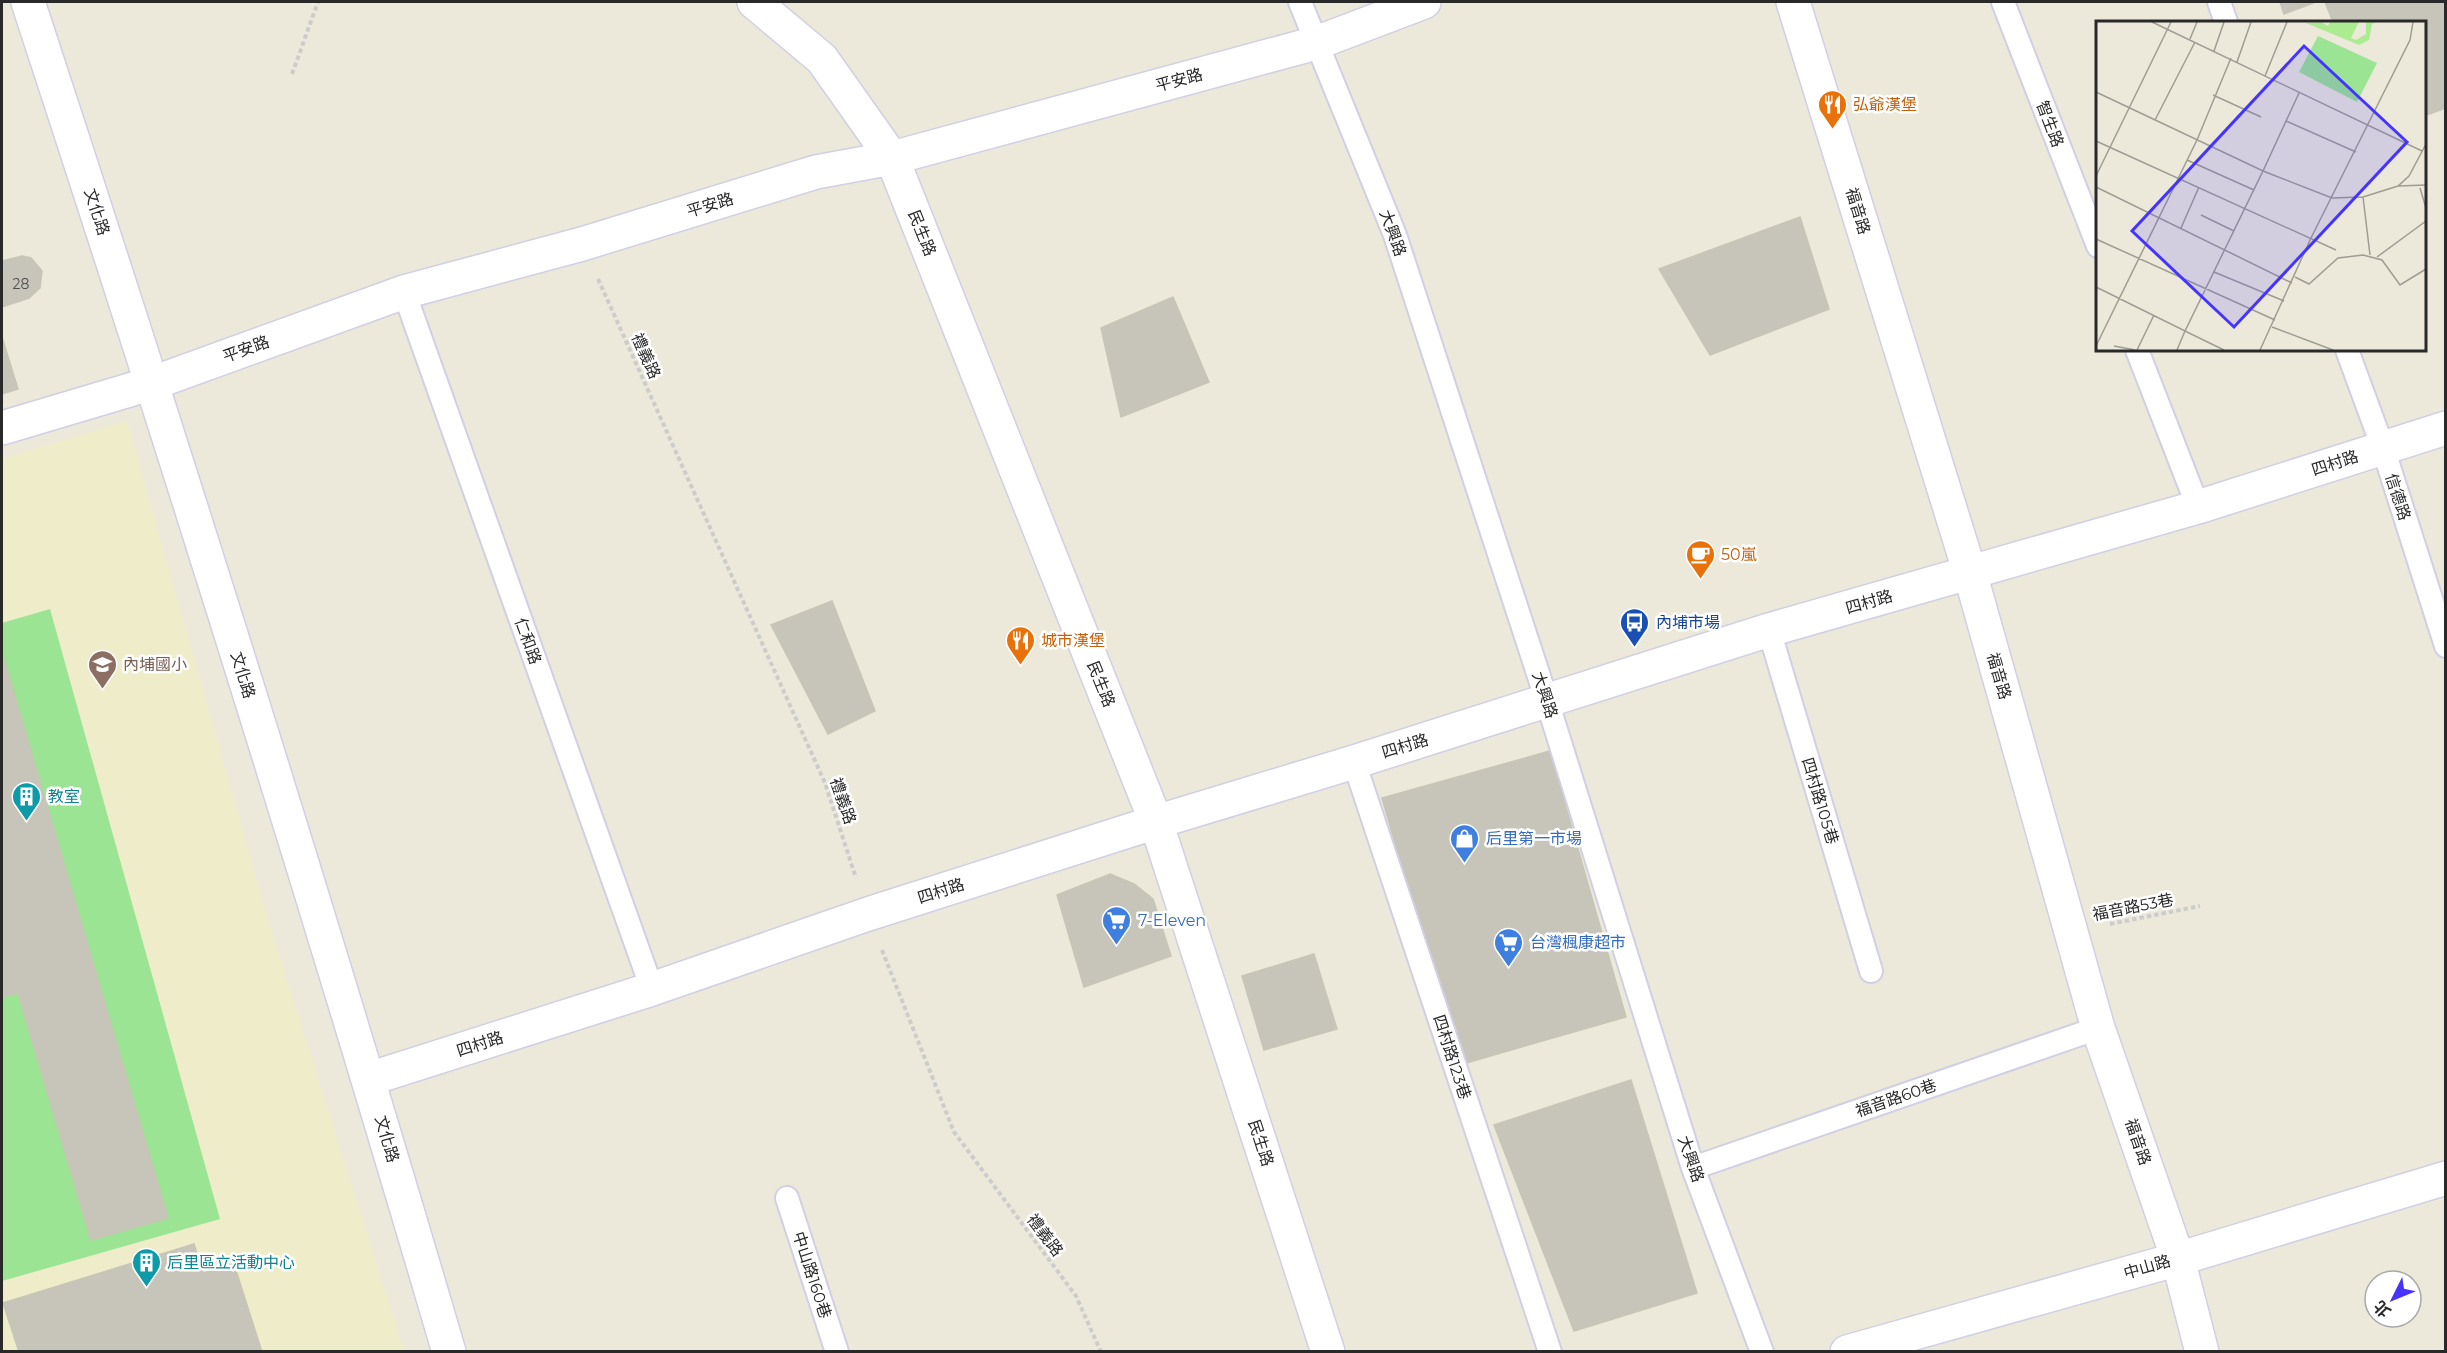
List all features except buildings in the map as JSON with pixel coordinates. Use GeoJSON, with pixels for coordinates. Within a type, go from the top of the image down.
{"type":"FeatureCollection","features":[{"type":"Feature","properties":{"kind":"street","name":"文化路"},"geometry":{"type":"LineString","coordinates":[[28,2],[153,383],[369,1079],[449,1352]]}},
{"type":"Feature","properties":{"kind":"street","name":"民生路"},"geometry":{"type":"LineString","coordinates":[[754,2],[822,59],[892,158],[1156,822],[1328,1352]]}},
{"type":"Feature","properties":{"kind":"street","name":"平安路"},"geometry":{"type":"LineString","coordinates":[[2,428],[153,383],[404,292],[582,244],[816,172],[892,158],[1316,43],[1424,2]]}},
{"type":"Feature","properties":{"kind":"street","name":"福音路"},"geometry":{"type":"LineString","coordinates":[[1793,2],[1970,573],[2098,1028],[2178,1259],[2202,1352]]}},
{"type":"Feature","properties":{"kind":"street","name":"四村路"},"geometry":{"type":"LineString","coordinates":[[369,1079],[652,989],[868,914],[1156,822],[1769,630],[2198,507],[2445,428]]}},
{"type":"Feature","properties":{"kind":"street","name":"中山路"},"geometry":{"type":"LineString","coordinates":[[1847,1352],[2178,1259],[2445,1178]]}},
{"type":"Feature","properties":{"kind":"lane","name":"大興路"},"geometry":{"type":"LineString","coordinates":[[1300,2],[1395,235],[1547,701],[1693,1168],[1762,1352]]}},
{"type":"Feature","properties":{"kind":"lane","name":"智生路"},"geometry":{"type":"LineString","coordinates":[[2003,2],[2096,243]]}},
{"type":"Feature","properties":{"kind":"lane"},"geometry":{"type":"LineString","coordinates":[[2219,2],[2226,21]]}},
{"type":"Feature","properties":{"kind":"lane","name":"仁和路"},"geometry":{"type":"LineString","coordinates":[[404,292],[652,989]]}},
{"type":"Feature","properties":{"kind":"lane"},"geometry":{"type":"LineString","coordinates":[[2137,351],[2198,507]]}},
{"type":"Feature","properties":{"kind":"lane","name":"信德路"},"geometry":{"type":"LineString","coordinates":[[2347,351],[2383,448],[2445,646]]}},
{"type":"Feature","properties":{"kind":"lane","name":"四村路105巷"},"geometry":{"type":"LineString","coordinates":[[1769,630],[1871,971]]}},
{"type":"Feature","properties":{"kind":"lane","name":"四村路123巷"},"geometry":{"type":"LineString","coordinates":[[1353,762],[1550,1352]]}},
{"type":"Feature","properties":{"kind":"lane","name":"福音路60巷"},"geometry":{"type":"LineString","coordinates":[[1693,1168],[2098,1028]]}},
{"type":"Feature","properties":{"kind":"lane","name":"中山路160巷"},"geometry":{"type":"LineString","coordinates":[[787,1198],[837,1352]]}},
{"type":"Feature","properties":{"kind":"path"},"geometry":{"type":"LineString","coordinates":[[292,74],[318,2]]}},
{"type":"Feature","properties":{"kind":"path","name":"禮義路"},"geometry":{"type":"LineString","coordinates":[[582,244],[825,783],[868,914],[954,1132],[1076,1296],[1101,1352]]}},
{"type":"Feature","properties":{"kind":"path","name":"福音路53巷"},"geometry":{"type":"LineString","coordinates":[[2070,932],[2200,906]]}},
{"type":"Feature","properties":{"kind":"shaded area","name":"內埔國小"},"geometry":{"type":"Polygon","coordinates":[[[127,421],[268,920],[404,1351],[2,1352],[2,459],[127,421]]]}},
{"type":"Feature","properties":{"kind":"green space"},"geometry":{"type":"Polygon","coordinates":[[[50,609],[220,1219],[2,1281],[2,623],[50,609]]]}},
{"type":"Feature","properties":{"kind":"place","name":"弘爺漢堡"},"geometry":{"type":"Point","coordinates":[1832,130]}},
{"type":"Feature","properties":{"kind":"place","name":"50嵐"},"geometry":{"type":"Point","coordinates":[1700,580]}},
{"type":"Feature","properties":{"kind":"place","name":"內埔市場"},"geometry":{"type":"Point","coordinates":[1635,648]}},
{"type":"Feature","properties":{"kind":"place","name":"城市漢堡"},"geometry":{"type":"Point","coordinates":[1020,666]}},
{"type":"Feature","properties":{"kind":"place","name":"內埔國小"},"geometry":{"type":"Point","coordinates":[102,690]}},
{"type":"Feature","properties":{"kind":"place","name":"教室"},"geometry":{"type":"Point","coordinates":[27,822]}},
{"type":"Feature","properties":{"kind":"place","name":"后里第一市場"},"geometry":{"type":"Point","coordinates":[1465,864]}},
{"type":"Feature","properties":{"kind":"place","name":"7-Eleven"},"geometry":{"type":"Point","coordinates":[1117,946]}},
{"type":"Feature","properties":{"kind":"place","name":"台灣楓康超市"},"geometry":{"type":"Point","coordinates":[1509,968]}},
{"type":"Feature","properties":{"kind":"place","name":"后里區立活動中心"},"geometry":{"type":"Point","coordinates":[146,1288]}}]}
